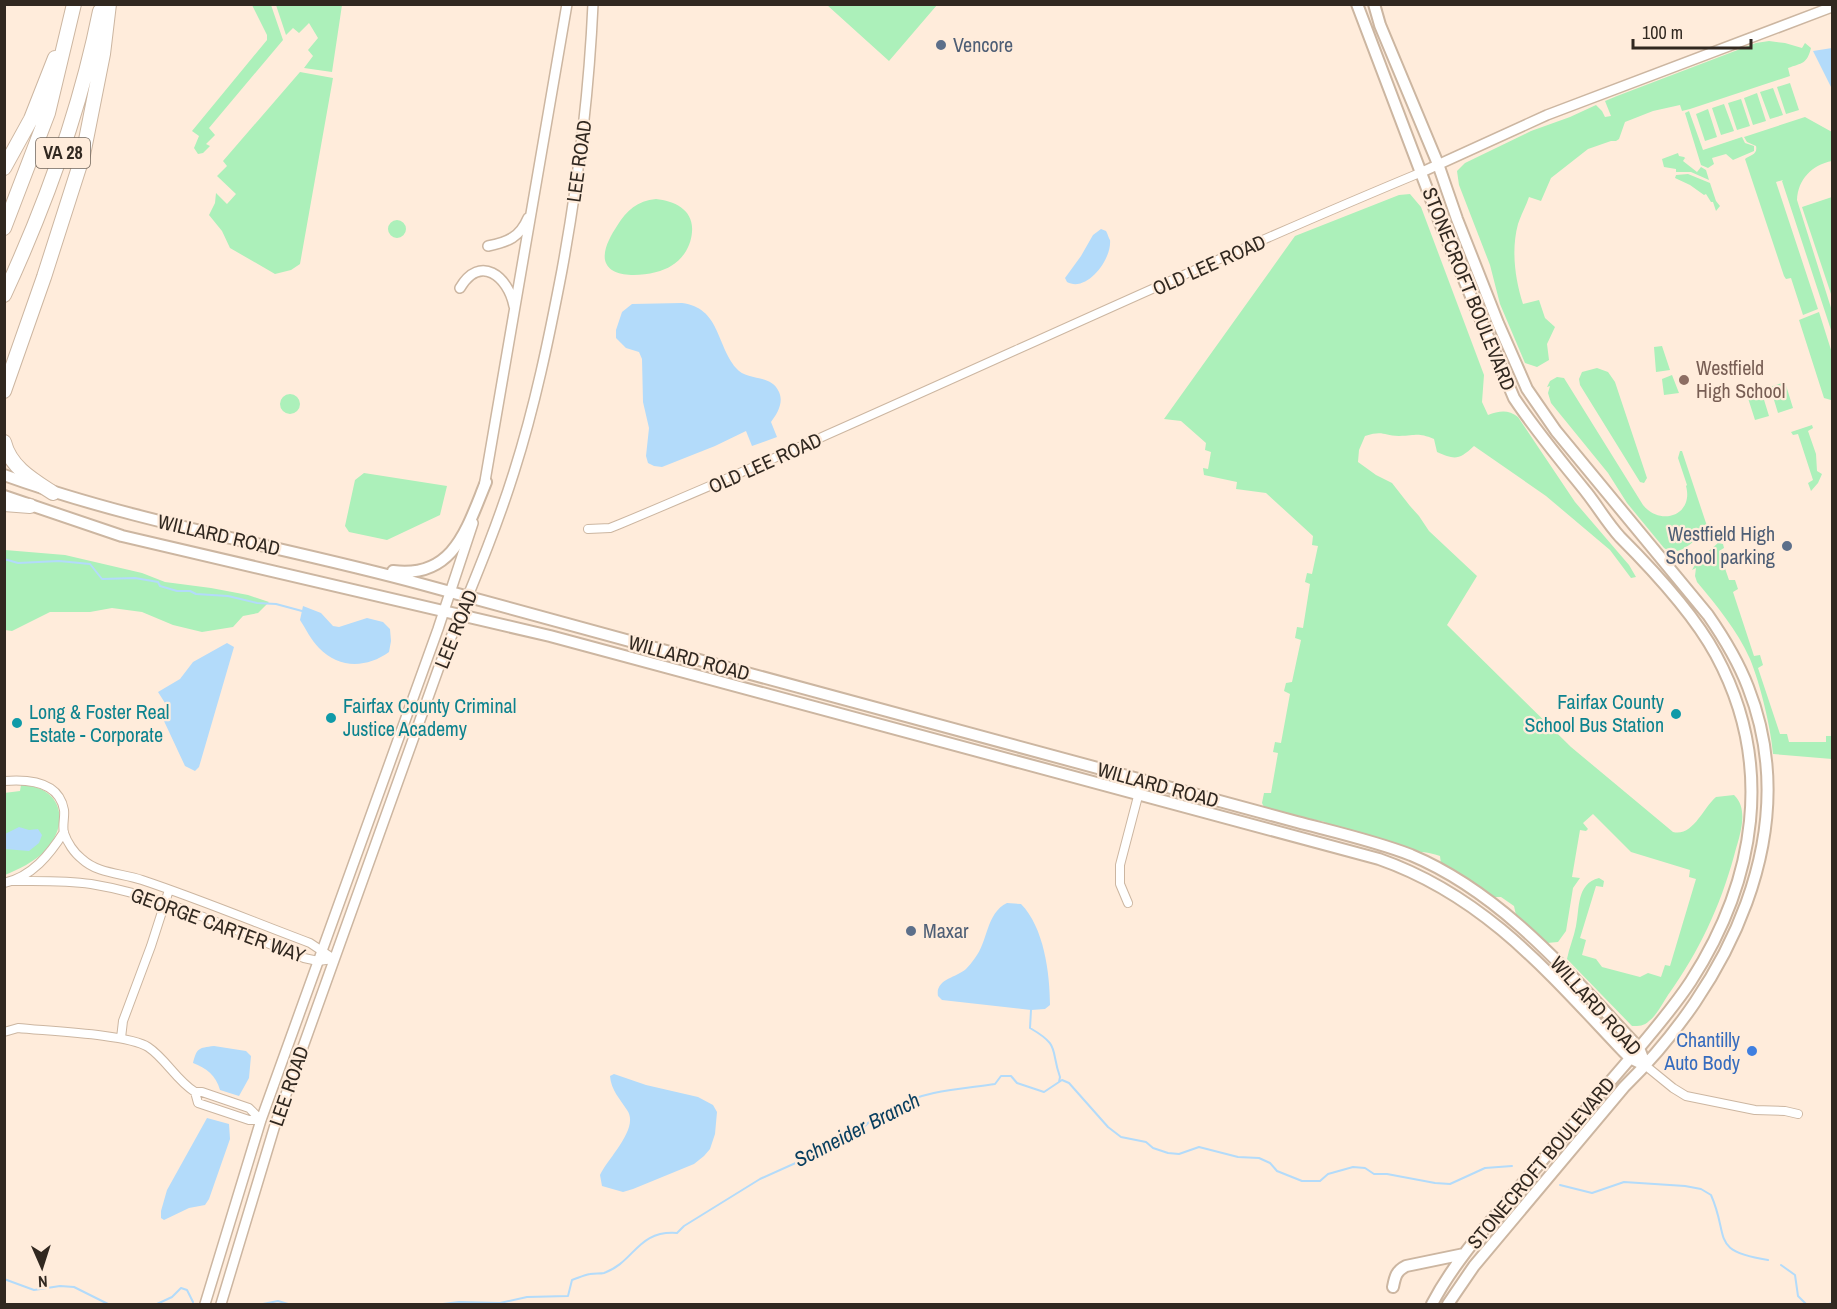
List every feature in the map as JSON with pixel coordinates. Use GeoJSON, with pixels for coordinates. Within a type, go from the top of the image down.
{"type":"FeatureCollection","features":[{"type":"Feature","properties":{"kind":"highway"},"geometry":{"type":"LineString","coordinates":[[4,168],[31,119],[56,56],[73,4]]}},
{"type":"Feature","properties":{"kind":"highway","name":"VA 28"},"geometry":{"type":"LineString","coordinates":[[4,228],[48,113],[73,4]]}},
{"type":"Feature","properties":{"kind":"highway","name":"VA 28"},"geometry":{"type":"LineString","coordinates":[[4,295],[46,200],[68,139],[84,86],[102,4]]}},
{"type":"Feature","properties":{"kind":"highway"},"geometry":{"type":"LineString","coordinates":[[5,388],[83,155],[103,54],[109,4]]}},
{"type":"Feature","properties":{"kind":"highway"},"geometry":{"type":"LineString","coordinates":[[4,442],[14,464],[28,477],[53,493]]}},
{"type":"Feature","properties":{"kind":"highway"},"geometry":{"type":"LineString","coordinates":[[4,504],[30,506]]}},
{"type":"Feature","properties":{"kind":"main road","name":"STONECROFT BOULEVARD"},"geometry":{"type":"LineString","coordinates":[[1357,4],[1440,223],[1514,398],[1621,538],[1661,581],[1709,642],[1735,694],[1746,732],[1752,771],[1752,811],[1747,850],[1734,893],[1716,938],[1690,982],[1639,1048],[1464,1254],[1432,1305]]}},
{"type":"Feature","properties":{"kind":"main road","name":"STONECROFT BOULEVARD"},"geometry":{"type":"LineString","coordinates":[[1374,4],[1516,368],[1527,389],[1556,431],[1694,598],[1732,652],[1746,681],[1763,738],[1768,788],[1767,817],[1760,860],[1748,900],[1724,954],[1696,1001],[1646,1066],[1624,1087],[1474,1266],[1448,1305]]}},
{"type":"Feature","properties":{"kind":"main road","name":"WILLARD ROAD"},"geometry":{"type":"LineString","coordinates":[[4,475],[53,493],[135,516],[350,566],[469,597],[1384,846],[1444,871],[1497,907],[1543,946],[1639,1048],[1646,1066]]}},
{"type":"Feature","properties":{"kind":"main road"},"geometry":{"type":"LineString","coordinates":[[350,566],[412,573],[437,565],[450,555],[461,538],[486,482]]}},
{"type":"Feature","properties":{"kind":"main road","name":"WILLARD ROAD"},"geometry":{"type":"LineString","coordinates":[[4,496],[122,536],[462,614],[1379,859],[1437,884],[1488,918],[1533,957],[1630,1058],[1646,1066]]}},
{"type":"Feature","properties":{"kind":"main road"},"geometry":{"type":"LineString","coordinates":[[1393,1287],[1395,1275],[1399,1269],[1464,1254]]}},
{"type":"Feature","properties":{"kind":"street","name":"LEE ROAD"},"geometry":{"type":"LineString","coordinates":[[206,1305],[261,1120],[444,610],[486,482],[567,4]]}},
{"type":"Feature","properties":{"kind":"street","name":"LEE ROAD"},"geometry":{"type":"LineString","coordinates":[[221,1305],[275,1125],[440,667],[469,597],[516,465],[549,339],[577,186],[588,91],[593,4]]}},
{"type":"Feature","properties":{"kind":"street","name":"OLD LEE ROAD"},"geometry":{"type":"LineString","coordinates":[[588,529],[610,528],[743,473],[1547,115],[1833,7]]}},
{"type":"Feature","properties":{"kind":"street"},"geometry":{"type":"LineString","coordinates":[[488,246],[514,238],[525,225],[533,208]]}},
{"type":"Feature","properties":{"kind":"street"},"geometry":{"type":"LineString","coordinates":[[460,288],[468,277],[477,271],[493,273],[502,279],[509,291],[515,312]]}},
{"type":"Feature","properties":{"kind":"street","name":"GEORGE CARTER WAY"},"geometry":{"type":"LineString","coordinates":[[4,781],[35,781],[60,797],[63,807],[64,832],[72,850],[94,868],[133,877],[310,943],[334,959]]}},
{"type":"Feature","properties":{"kind":"street"},"geometry":{"type":"LineString","coordinates":[[1128,903],[1120,884],[1120,865],[1142,781]]}},
{"type":"Feature","properties":{"kind":"street","name":"GEORGE CARTER WAY"},"geometry":{"type":"LineString","coordinates":[[8,882],[39,864],[51,852],[64,832]]}},
{"type":"Feature","properties":{"kind":"street","name":"GEORGE CARTER WAY"},"geometry":{"type":"LineString","coordinates":[[8,882],[92,884],[141,895],[304,958],[318,961],[334,959]]}},
{"type":"Feature","properties":{"kind":"street"},"geometry":{"type":"LineString","coordinates":[[121,1038],[123,1021],[169,890]]}},
{"type":"Feature","properties":{"kind":"street"},"geometry":{"type":"LineString","coordinates":[[4,1032],[16,1028],[121,1038],[141,1043],[150,1048],[182,1083],[195,1092],[202,1092],[249,1108],[261,1120]]}},
{"type":"Feature","properties":{"kind":"street"},"geometry":{"type":"LineString","coordinates":[[1646,1066],[1672,1088],[1686,1096],[1755,1110],[1798,1114]]}},
{"type":"Feature","properties":{"kind":"green space"},"geometry":{"type":"Polygon","coordinates":[[[252,5],[271,5],[283,40],[209,128],[215,135],[206,144],[210,146],[203,153],[198,154],[194,148],[199,136],[192,131],[267,40],[267,35],[252,5]]]}},
{"type":"Feature","properties":{"kind":"green space"},"geometry":{"type":"Polygon","coordinates":[[[276,5],[342,5],[332,72],[304,68],[313,56],[308,50],[318,38],[309,23],[299,33],[293,28],[286,35],[276,5]]]}},
{"type":"Feature","properties":{"kind":"green space"},"geometry":{"type":"Polygon","coordinates":[[[827,5],[937,5],[889,61],[827,5]]]}},
{"type":"Feature","properties":{"kind":"green space"},"geometry":{"type":"Polygon","coordinates":[[[1769,41],[1802,48],[1805,43],[1811,48],[1806,60],[1788,68],[1790,76],[1690,109],[1682,111],[1680,105],[1653,111],[1625,122],[1619,139],[1588,149],[1551,178],[1541,201],[1529,197],[1516,234],[1514,254],[1518,285],[1523,304],[1539,300],[1545,318],[1555,327],[1547,344],[1549,360],[1537,367],[1525,363],[1500,304],[1490,265],[1459,185],[1457,171],[1465,163],[1531,131],[1596,105],[1605,117],[1611,116],[1605,101],[1756,43],[1769,41]]]}},
{"type":"Feature","properties":{"kind":"green space"},"geometry":{"type":"Polygon","coordinates":[[[300,72],[333,78],[300,264],[291,270],[275,274],[230,248],[222,231],[209,215],[215,203],[216,193],[227,204],[236,194],[217,176],[227,166],[223,161],[300,72]]]}},
{"type":"Feature","properties":{"kind":"green space"},"geometry":{"type":"Polygon","coordinates":[[[1790,83],[1799,110],[1786,114],[1777,87],[1790,83]]]}},
{"type":"Feature","properties":{"kind":"green space"},"geometry":{"type":"Polygon","coordinates":[[[1773,88],[1783,115],[1770,119],[1760,92],[1773,88]]]}},
{"type":"Feature","properties":{"kind":"green space"},"geometry":{"type":"Polygon","coordinates":[[[1757,93],[1766,121],[1753,125],[1744,98],[1757,93]]]}},
{"type":"Feature","properties":{"kind":"green space"},"geometry":{"type":"Polygon","coordinates":[[[1741,99],[1750,126],[1737,130],[1728,103],[1741,99]]]}},
{"type":"Feature","properties":{"kind":"green space"},"geometry":{"type":"Polygon","coordinates":[[[1724,104],[1734,131],[1721,135],[1712,108],[1724,104]]]}},
{"type":"Feature","properties":{"kind":"green space"},"geometry":{"type":"Polygon","coordinates":[[[1708,109],[1717,137],[1705,141],[1696,114],[1708,109]]]}},
{"type":"Feature","properties":{"kind":"green space"},"geometry":{"type":"Polygon","coordinates":[[[1689,111],[1703,150],[1742,137],[1745,143],[1754,146],[1754,151],[1733,160],[1726,154],[1712,158],[1714,164],[1708,168],[1701,165],[1685,113],[1689,111]]]}},
{"type":"Feature","properties":{"kind":"green space"},"geometry":{"type":"Polygon","coordinates":[[[1805,117],[1832,132],[1832,161],[1818,166],[1807,174],[1800,186],[1797,200],[1832,311],[1832,333],[1783,180],[1776,182],[1818,309],[1803,315],[1791,278],[1786,279],[1784,276],[1745,159],[1755,153],[1756,146],[1747,142],[1744,137],[1805,117]]]}},
{"type":"Feature","properties":{"kind":"green space"},"geometry":{"type":"Polygon","coordinates":[[[1678,153],[1679,156],[1684,157],[1692,164],[1685,158],[1683,161],[1697,172],[1701,167],[1706,170],[1709,180],[1691,172],[1676,172],[1676,169],[1664,167],[1662,159],[1678,153]]]}},
{"type":"Feature","properties":{"kind":"green space"},"geometry":{"type":"Polygon","coordinates":[[[1688,174],[1710,183],[1720,206],[1716,211],[1713,202],[1706,194],[1704,195],[1675,178],[1676,175],[1688,174]]]}},
{"type":"Feature","properties":{"kind":"green space"},"geometry":{"type":"Polygon","coordinates":[[[1410,194],[1421,207],[1484,375],[1482,402],[1488,415],[1503,412],[1518,417],[1575,502],[1629,565],[1636,577],[1631,578],[1610,550],[1546,496],[1474,446],[1464,454],[1453,457],[1437,452],[1434,439],[1428,437],[1376,433],[1365,436],[1359,450],[1358,462],[1392,483],[1429,531],[1477,576],[1447,625],[1571,747],[1673,832],[1680,832],[1692,826],[1716,797],[1734,795],[1741,808],[1742,824],[1734,856],[1707,928],[1657,1013],[1647,1023],[1641,1025],[1632,1026],[1567,959],[1580,898],[1586,886],[1592,881],[1599,878],[1604,881],[1603,887],[1596,886],[1580,938],[1586,940],[1582,955],[1596,959],[1602,967],[1640,977],[1648,973],[1661,977],[1665,965],[1670,966],[1696,879],[1689,877],[1690,870],[1631,852],[1593,814],[1583,823],[1588,829],[1580,830],[1572,877],[1580,878],[1573,888],[1566,931],[1558,942],[1547,943],[1516,915],[1514,906],[1501,897],[1493,897],[1444,867],[1440,856],[1409,850],[1328,826],[1325,822],[1265,809],[1262,803],[1264,793],[1271,793],[1278,753],[1273,752],[1275,742],[1281,743],[1290,694],[1284,691],[1286,683],[1292,682],[1301,640],[1295,638],[1297,627],[1303,628],[1310,584],[1305,582],[1307,573],[1312,574],[1318,546],[1312,545],[1313,536],[1266,493],[1236,489],[1237,482],[1204,475],[1203,468],[1208,469],[1211,452],[1205,450],[1206,443],[1181,421],[1164,419],[1295,236],[1399,195],[1410,194]]]}},
{"type":"Feature","properties":{"kind":"green space"},"geometry":{"type":"Polygon","coordinates":[[[1832,197],[1832,297],[1802,207],[1832,197]]]}},
{"type":"Feature","properties":{"kind":"green space"},"geometry":{"type":"Polygon","coordinates":[[[656,199],[682,208],[690,218],[692,232],[686,252],[675,263],[656,272],[635,275],[616,272],[605,260],[606,247],[612,234],[633,207],[656,199]]]}},
{"type":"Feature","properties":{"kind":"green space"},"geometry":{"type":"Polygon","coordinates":[[[393,220],[401,220],[406,225],[404,236],[393,238],[388,233],[388,225],[393,220]]]}},
{"type":"Feature","properties":{"kind":"green space"},"geometry":{"type":"Polygon","coordinates":[[[1819,312],[1832,353],[1832,412],[1831,400],[1824,398],[1799,320],[1819,312]]]}},
{"type":"Feature","properties":{"kind":"green space"},"geometry":{"type":"Polygon","coordinates":[[[1662,346],[1670,370],[1656,372],[1654,347],[1662,346]]]}},
{"type":"Feature","properties":{"kind":"green space"},"geometry":{"type":"Polygon","coordinates":[[[1597,368],[1608,372],[1615,382],[1647,478],[1644,483],[1640,482],[1580,385],[1579,379],[1582,372],[1597,368]]]}},
{"type":"Feature","properties":{"kind":"green space"},"geometry":{"type":"Polygon","coordinates":[[[1672,375],[1679,393],[1664,395],[1662,379],[1672,375]]]}},
{"type":"Feature","properties":{"kind":"green space"},"geometry":{"type":"Polygon","coordinates":[[[1557,377],[1564,378],[1643,505],[1650,512],[1658,515],[1674,515],[1681,511],[1685,504],[1687,485],[1678,458],[1682,451],[1708,529],[1681,550],[1670,551],[1664,548],[1627,503],[1608,473],[1551,403],[1548,393],[1550,386],[1547,387],[1550,381],[1557,377]]]}},
{"type":"Feature","properties":{"kind":"green space"},"geometry":{"type":"Polygon","coordinates":[[[1785,382],[1793,408],[1778,413],[1770,387],[1785,382]]]}},
{"type":"Feature","properties":{"kind":"green space"},"geometry":{"type":"Polygon","coordinates":[[[1761,390],[1769,416],[1755,420],[1747,395],[1761,390]]]}},
{"type":"Feature","properties":{"kind":"green space"},"geometry":{"type":"Polygon","coordinates":[[[290,394],[297,397],[300,404],[297,411],[290,414],[283,411],[280,404],[283,397],[290,394]]]}},
{"type":"Feature","properties":{"kind":"green space"},"geometry":{"type":"Polygon","coordinates":[[[1812,425],[1813,428],[1808,431],[1816,454],[1817,471],[1822,474],[1811,491],[1808,483],[1813,480],[1798,434],[1793,435],[1791,432],[1812,425]]]}},
{"type":"Feature","properties":{"kind":"green space"},"geometry":{"type":"Polygon","coordinates":[[[364,473],[447,486],[440,515],[387,540],[349,532],[345,526],[355,480],[364,473]]]}},
{"type":"Feature","properties":{"kind":"green space"},"geometry":{"type":"Polygon","coordinates":[[[1718,543],[1723,544],[1724,548],[1719,551],[1729,580],[1735,580],[1738,589],[1733,592],[1754,656],[1760,655],[1763,665],[1758,668],[1780,734],[1787,734],[1789,742],[1826,742],[1826,736],[1831,736],[1832,759],[1773,754],[1758,680],[1750,659],[1733,628],[1697,582],[1696,568],[1692,570],[1697,561],[1718,543]]]}},
{"type":"Feature","properties":{"kind":"green space"},"geometry":{"type":"Polygon","coordinates":[[[5,550],[65,555],[142,573],[165,582],[248,595],[269,602],[258,613],[243,616],[233,627],[202,632],[173,625],[142,612],[112,608],[90,612],[50,612],[12,631],[5,630],[5,550]]]}},
{"type":"Feature","properties":{"kind":"green space"},"geometry":{"type":"Polygon","coordinates":[[[21,785],[35,787],[46,792],[58,808],[60,818],[53,840],[45,851],[26,865],[5,875],[4,793],[20,791],[21,785]]]}},
{"type":"Feature","properties":{"kind":"water"},"geometry":{"type":"Polygon","coordinates":[[[1832,48],[1832,89],[1813,51],[1832,48]]]}},
{"type":"Feature","properties":{"kind":"water"},"geometry":{"type":"Polygon","coordinates":[[[1101,229],[1106,231],[1110,240],[1110,248],[1103,265],[1090,279],[1082,283],[1067,282],[1065,278],[1093,235],[1101,229]]]}},
{"type":"Feature","properties":{"kind":"water"},"geometry":{"type":"Polygon","coordinates":[[[682,303],[694,306],[711,319],[729,359],[736,368],[746,375],[765,380],[775,386],[779,392],[780,404],[771,422],[777,437],[752,446],[746,431],[662,467],[654,466],[648,463],[646,456],[649,428],[643,402],[642,359],[639,352],[626,348],[616,338],[616,330],[622,312],[632,304],[682,303]]]}},
{"type":"Feature","properties":{"kind":"water"},"geometry":{"type":"Polygon","coordinates":[[[303,606],[321,613],[333,626],[339,627],[367,618],[383,622],[390,629],[389,652],[372,661],[362,663],[344,663],[335,660],[316,645],[300,620],[303,606]]]}},
{"type":"Feature","properties":{"kind":"water"},"geometry":{"type":"Polygon","coordinates":[[[227,643],[234,647],[199,767],[195,771],[185,766],[164,721],[165,703],[158,692],[180,679],[193,662],[227,643]]]}},
{"type":"Feature","properties":{"kind":"water"},"geometry":{"type":"Polygon","coordinates":[[[19,827],[29,830],[38,829],[42,835],[39,843],[29,851],[5,849],[5,834],[19,827]]]}},
{"type":"Feature","properties":{"kind":"water"},"geometry":{"type":"Polygon","coordinates":[[[1007,903],[1021,904],[1035,925],[1047,965],[1050,1005],[1045,1009],[1031,1010],[942,1000],[938,996],[940,986],[966,969],[979,951],[995,914],[1007,903]]]}},
{"type":"Feature","properties":{"kind":"water"},"geometry":{"type":"Polygon","coordinates":[[[214,1046],[246,1051],[251,1056],[249,1078],[239,1096],[220,1090],[210,1073],[193,1063],[199,1050],[214,1046]]]}},
{"type":"Feature","properties":{"kind":"water"},"geometry":{"type":"Polygon","coordinates":[[[614,1074],[646,1085],[698,1097],[713,1105],[717,1112],[715,1134],[710,1149],[694,1164],[633,1189],[623,1192],[602,1186],[600,1175],[626,1134],[630,1117],[612,1086],[610,1076],[614,1074]]]}},
{"type":"Feature","properties":{"kind":"water"},"geometry":{"type":"Polygon","coordinates":[[[207,1118],[229,1124],[230,1139],[209,1199],[205,1205],[189,1208],[164,1220],[161,1218],[161,1211],[167,1190],[207,1118]]]}},
{"type":"Feature","properties":{"kind":"waterway"},"geometry":{"type":"LineString","coordinates":[[4,559],[18,563],[59,561],[90,564],[102,579],[135,578],[158,582],[160,586],[177,591],[228,596],[302,611]]}},
{"type":"Feature","properties":{"kind":"waterway"},"geometry":{"type":"LineString","coordinates":[[1031,1010],[1030,1028],[1046,1039],[1053,1049],[1060,1077],[1059,1082]]}},
{"type":"Feature","properties":{"kind":"waterway","name":"Schneider Branch"},"geometry":{"type":"LineString","coordinates":[[443,1304],[500,1303],[527,1297],[568,1296],[572,1280],[588,1274],[604,1273],[614,1268],[644,1241],[664,1233],[677,1233],[684,1226],[760,1179],[860,1131],[870,1121],[887,1118],[892,1115],[895,1107],[931,1094],[995,1084],[1001,1076],[1011,1076],[1017,1083],[1044,1092],[1062,1080],[1069,1083],[1108,1127],[1121,1137],[1146,1142],[1153,1148],[1168,1153],[1179,1154],[1199,1147],[1238,1157],[1259,1158],[1270,1163],[1277,1171],[1302,1181],[1320,1181],[1328,1174],[1353,1167],[1365,1168],[1374,1174],[1450,1184],[1485,1168],[1512,1166]]}},
{"type":"Feature","properties":{"kind":"waterway","name":"Schneider Branch"},"geometry":{"type":"LineString","coordinates":[[1560,1185],[1592,1193],[1624,1182],[1701,1189],[1711,1195],[1724,1240],[1729,1247],[1737,1252],[1768,1260]]}},
{"type":"Feature","properties":{"kind":"waterway","name":"Schneider Branch"},"geometry":{"type":"LineString","coordinates":[[1781,1265],[1795,1275],[1798,1296],[1806,1304]]}},
{"type":"Feature","properties":{"kind":"waterway"},"geometry":{"type":"LineString","coordinates":[[4,1279],[34,1290],[60,1286],[74,1287],[108,1304]]}},
{"type":"Feature","properties":{"kind":"waterway"},"geometry":{"type":"LineString","coordinates":[[157,1304],[172,1297],[181,1288],[187,1290],[193,1302]]}},
{"type":"Feature","properties":{"kind":"waterway"},"geometry":{"type":"LineString","coordinates":[[263,1304],[278,1301],[288,1304]]}},
{"type":"Feature","properties":{"kind":"place","name":"Vencore"},"geometry":{"type":"Point","coordinates":[941,45]}},
{"type":"Feature","properties":{"kind":"place","name":"Westfield High School"},"geometry":{"type":"Point","coordinates":[1684,380]}},
{"type":"Feature","properties":{"kind":"place","name":"Westfield High School parking"},"geometry":{"type":"Point","coordinates":[1787,546]}},
{"type":"Feature","properties":{"kind":"place","name":"Fairfax County School Bus Station"},"geometry":{"type":"Point","coordinates":[1676,714]}},
{"type":"Feature","properties":{"kind":"place","name":"Fairfax County Criminal Justice Academy"},"geometry":{"type":"Point","coordinates":[331,718]}},
{"type":"Feature","properties":{"kind":"place","name":"Long & Foster Real Estate - Corporate"},"geometry":{"type":"Point","coordinates":[17,723]}},
{"type":"Feature","properties":{"kind":"place","name":"Maxar"},"geometry":{"type":"Point","coordinates":[911,931]}},
{"type":"Feature","properties":{"kind":"place","name":"Chantilly Auto Body"},"geometry":{"type":"Point","coordinates":[1752,1051]}}]}
